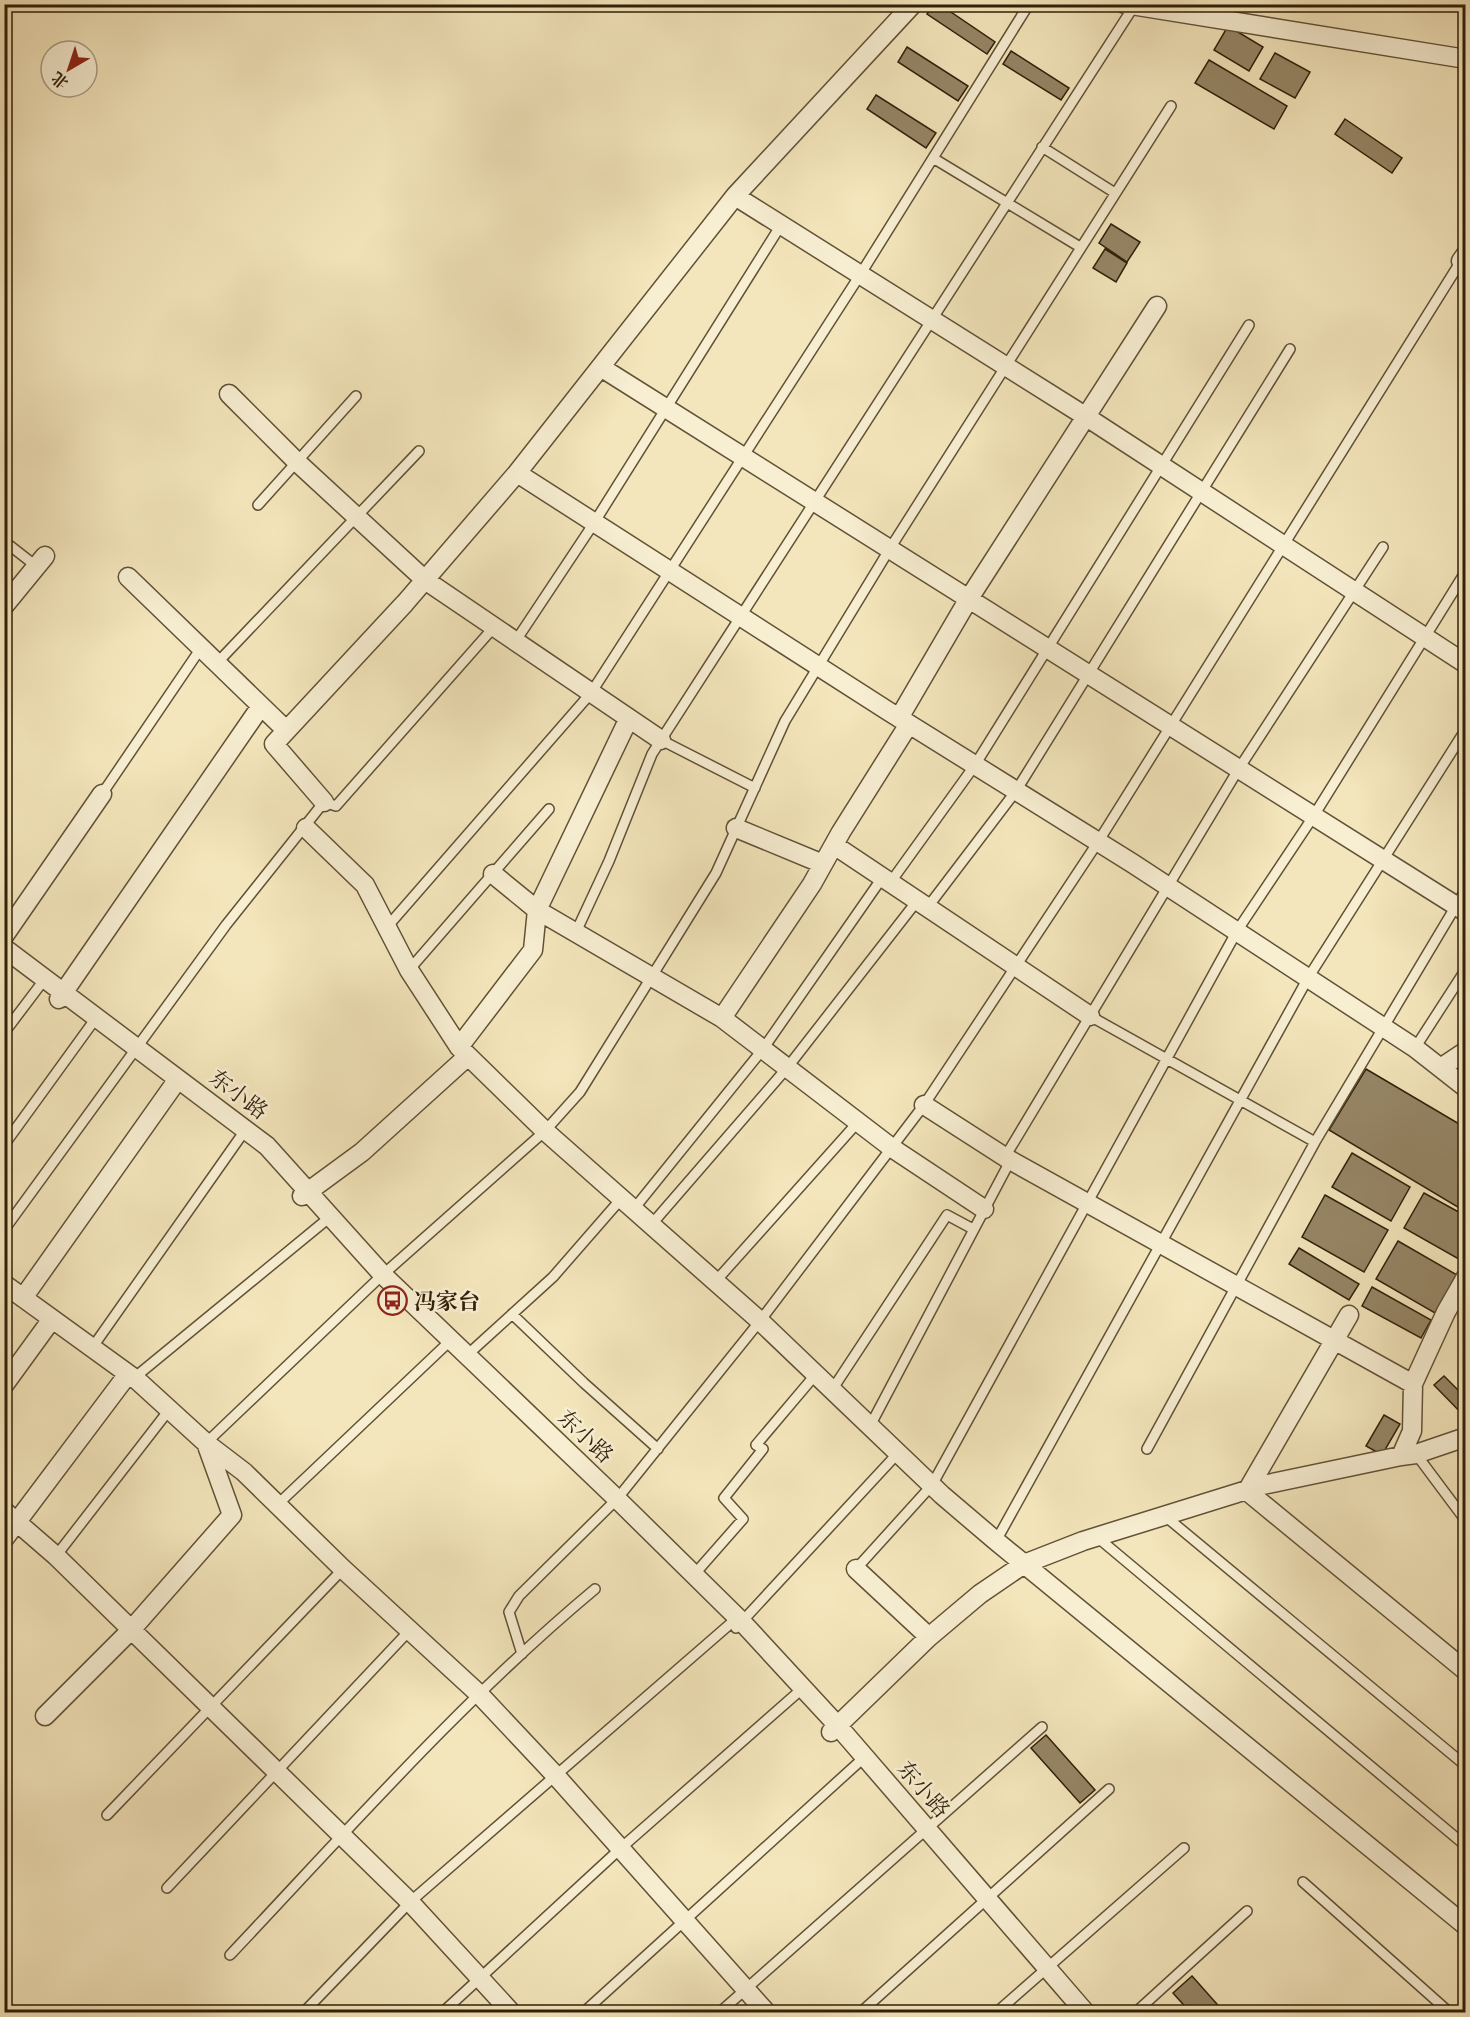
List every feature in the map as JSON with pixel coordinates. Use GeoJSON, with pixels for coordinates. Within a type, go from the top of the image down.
{"type":"FeatureCollection","features":[{"type":"Feature","properties":{"kind":"street"},"geometry":{"type":"LineString","coordinates":[[324,802],[273,744],[425,580],[517,473],[602,369],[735,196],[914,4]]}},
{"type":"Feature","properties":{"kind":"street"},"geometry":{"type":"LineString","coordinates":[[1130,5],[1466,59]]}},
{"type":"Feature","properties":{"kind":"street"},"geometry":{"type":"LineString","coordinates":[[735,196],[1085,416],[1466,664]]}},
{"type":"Feature","properties":{"kind":"street"},"geometry":{"type":"LineString","coordinates":[[722,1018],[823,864],[904,721],[968,600],[1157,306]]}},
{"type":"Feature","properties":{"kind":"street"},"geometry":{"type":"LineString","coordinates":[[602,369],[1460,909]]}},
{"type":"Feature","properties":{"kind":"street"},"geometry":{"type":"LineString","coordinates":[[229,394],[297,462],[425,580],[661,740]]}},
{"type":"Feature","properties":{"kind":"street"},"geometry":{"type":"LineString","coordinates":[[517,473],[818,667],[1167,886],[1414,1048],[1442,1067],[1466,1088]]}},
{"type":"Feature","properties":{"kind":"street"},"geometry":{"type":"LineString","coordinates":[[4,606],[41,561]]}},
{"type":"Feature","properties":{"kind":"street"},"geometry":{"type":"LineString","coordinates":[[128,577],[286,730]]}},
{"type":"Feature","properties":{"kind":"street"},"geometry":{"type":"LineString","coordinates":[[60,997],[261,706]]}},
{"type":"Feature","properties":{"kind":"street"},"geometry":{"type":"LineString","coordinates":[[305,1194],[362,1152],[464,1052],[533,950],[537,910],[629,718]]}},
{"type":"Feature","properties":{"kind":"street"},"geometry":{"type":"LineString","coordinates":[[4,936],[102,794]]}},
{"type":"Feature","properties":{"kind":"street"},"geometry":{"type":"LineString","coordinates":[[306,828],[365,885],[409,970],[464,1052],[545,1131],[760,1321],[932,1485],[996,1541],[1466,1926]]}},
{"type":"Feature","properties":{"kind":"street"},"geometry":{"type":"LineString","coordinates":[[736,828],[823,864]]}},
{"type":"Feature","properties":{"kind":"street"},"geometry":{"type":"LineString","coordinates":[[834,844],[1015,968],[1090,1016]]}},
{"type":"Feature","properties":{"kind":"street"},"geometry":{"type":"LineString","coordinates":[[493,874],[537,910],[654,976],[722,1018],[892,1148],[984,1209]]}},
{"type":"Feature","properties":{"kind":"street","name":"东小路"},"geometry":{"type":"LineString","coordinates":[[4,948],[42,983]]}},
{"type":"Feature","properties":{"kind":"street","name":"东小路"},"geometry":{"type":"LineString","coordinates":[[4,957],[267,1146],[305,1194],[380,1277],[615,1502],[736,1623],[835,1729],[1043,1972],[1085,2013]]}},
{"type":"Feature","properties":{"kind":"street"},"geometry":{"type":"LineString","coordinates":[[1442,1067],[1466,1051]]}},
{"type":"Feature","properties":{"kind":"street"},"geometry":{"type":"LineString","coordinates":[[23,1298],[176,1081]]}},
{"type":"Feature","properties":{"kind":"street"},"geometry":{"type":"LineString","coordinates":[[924,1105],[1008,1159],[1413,1384]]}},
{"type":"Feature","properties":{"kind":"street"},"geometry":{"type":"LineString","coordinates":[[4,1284],[131,1376],[206,1443],[244,1472],[343,1569],[479,1694],[621,1848],[766,2013]]}},
{"type":"Feature","properties":{"kind":"street"},"geometry":{"type":"LineString","coordinates":[[1409,1455],[1413,1384],[1463,1288]]}},
{"type":"Feature","properties":{"kind":"street"},"geometry":{"type":"LineString","coordinates":[[1247,1491],[1349,1315]]}},
{"type":"Feature","properties":{"kind":"street"},"geometry":{"type":"LineString","coordinates":[[4,1385],[52,1319]]}},
{"type":"Feature","properties":{"kind":"street"},"geometry":{"type":"LineString","coordinates":[[4,1539],[11,1517],[131,1376]]}},
{"type":"Feature","properties":{"kind":"street"},"geometry":{"type":"LineString","coordinates":[[835,1729],[929,1637],[980,1594],[1024,1564],[1097,1537],[1247,1491],[1409,1455],[1466,1437]]}},
{"type":"Feature","properties":{"kind":"street"},"geometry":{"type":"LineString","coordinates":[[45,1716],[131,1630],[232,1515],[206,1443]]}},
{"type":"Feature","properties":{"kind":"street"},"geometry":{"type":"LineString","coordinates":[[1247,1491],[1466,1671]]}},
{"type":"Feature","properties":{"kind":"street"},"geometry":{"type":"LineString","coordinates":[[11,1517],[56,1556],[343,1835],[410,1902],[511,2013]]}},
{"type":"Feature","properties":{"kind":"street"},"geometry":{"type":"LineString","coordinates":[[856,1569],[929,1637]]}},
{"type":"Feature","properties":{"kind":"street","name":"东小路"},"geometry":{"type":"LineString","coordinates":[[835,1729],[858,1763],[922,1831]]}},
{"type":"Feature","properties":{"kind":"street","name":"东小路"},"geometry":{"type":"LineString","coordinates":[[1043,1972],[1072,2013]]}},
{"type":"Feature","properties":{"kind":"lane"},"geometry":{"type":"LineString","coordinates":[[387,927],[591,693],[741,456],[860,274],[1029,4]]}},
{"type":"Feature","properties":{"kind":"lane"},"geometry":{"type":"LineString","coordinates":[[576,932],[609,861],[652,754],[816,503],[1130,5]]}},
{"type":"Feature","properties":{"kind":"lane"},"geometry":{"type":"LineString","coordinates":[[206,1443],[380,1277],[545,1131],[580,1092],[716,873],[785,721],[889,550],[1171,106]]}},
{"type":"Feature","properties":{"kind":"lane"},"geometry":{"type":"LineString","coordinates":[[1042,147],[1115,193]]}},
{"type":"Feature","properties":{"kind":"lane"},"geometry":{"type":"LineString","coordinates":[[933,158],[1080,247]]}},
{"type":"Feature","properties":{"kind":"lane"},"geometry":{"type":"LineString","coordinates":[[515,642],[594,523],[781,225]]}},
{"type":"Feature","properties":{"kind":"lane"},"geometry":{"type":"LineString","coordinates":[[522,1654],[509,1612],[519,1596],[615,1502],[760,1321],[924,1105],[1098,842],[1463,257]]}},
{"type":"Feature","properties":{"kind":"lane"},"geometry":{"type":"LineString","coordinates":[[464,1359],[553,1277],[627,1204],[764,1049],[886,880],[975,765],[1249,325]]}},
{"type":"Feature","properties":{"kind":"lane"},"geometry":{"type":"LineString","coordinates":[[651,1225],[788,1068],[1016,791],[1290,349]]}},
{"type":"Feature","properties":{"kind":"lane"},"geometry":{"type":"LineString","coordinates":[[258,505],[356,396]]}},
{"type":"Feature","properties":{"kind":"lane"},"geometry":{"type":"LineString","coordinates":[[217,663],[419,451]]}},
{"type":"Feature","properties":{"kind":"lane"},"geometry":{"type":"LineString","coordinates":[[4,541],[41,561]]}},
{"type":"Feature","properties":{"kind":"lane"},"geometry":{"type":"LineString","coordinates":[[870,1426],[1008,1165],[1008,1152],[1238,770],[1383,547]]}},
{"type":"Feature","properties":{"kind":"lane"},"geometry":{"type":"LineString","coordinates":[[856,1569],[932,1485],[1237,932],[1313,817],[1466,572]]}},
{"type":"Feature","properties":{"kind":"lane"},"geometry":{"type":"LineString","coordinates":[[4,1230],[226,925],[306,828],[324,802],[336,806],[494,627]]}},
{"type":"Feature","properties":{"kind":"lane"},"geometry":{"type":"LineString","coordinates":[[102,794],[201,648]]}},
{"type":"Feature","properties":{"kind":"lane"},"geometry":{"type":"LineString","coordinates":[[996,1541],[1308,978],[1466,729]]}},
{"type":"Feature","properties":{"kind":"lane"},"geometry":{"type":"LineString","coordinates":[[661,740],[754,788]]}},
{"type":"Feature","properties":{"kind":"lane"},"geometry":{"type":"LineString","coordinates":[[409,970],[549,809]]}},
{"type":"Feature","properties":{"kind":"lane"},"geometry":{"type":"LineString","coordinates":[[1147,1449],[1315,1142],[1382,1027],[1460,909],[1466,890]]}},
{"type":"Feature","properties":{"kind":"lane"},"geometry":{"type":"LineString","coordinates":[[1414,1048],[1466,969]]}},
{"type":"Feature","properties":{"kind":"lane"},"geometry":{"type":"LineString","coordinates":[[4,1033],[42,983]]}},
{"type":"Feature","properties":{"kind":"lane"},"geometry":{"type":"LineString","coordinates":[[1090,1016],[1315,1142]]}},
{"type":"Feature","properties":{"kind":"lane"},"geometry":{"type":"LineString","coordinates":[[4,1145],[94,1021]]}},
{"type":"Feature","properties":{"kind":"lane"},"geometry":{"type":"LineString","coordinates":[[715,1282],[858,1122]]}},
{"type":"Feature","properties":{"kind":"lane"},"geometry":{"type":"LineString","coordinates":[[92,1348],[244,1131]]}},
{"type":"Feature","properties":{"kind":"lane"},"geometry":{"type":"LineString","coordinates":[[832,1390],[947,1215],[973,1229]]}},
{"type":"Feature","properties":{"kind":"lane"},"geometry":{"type":"LineString","coordinates":[[131,1376],[327,1219]]}},
{"type":"Feature","properties":{"kind":"lane"},"geometry":{"type":"LineString","coordinates":[[512,1314],[658,1449]]}},
{"type":"Feature","properties":{"kind":"lane"},"geometry":{"type":"LineString","coordinates":[[277,1504],[448,1344]]}},
{"type":"Feature","properties":{"kind":"lane"},"geometry":{"type":"LineString","coordinates":[[692,1578],[743,1519],[724,1498],[763,1449],[756,1445],[816,1374]]}},
{"type":"Feature","properties":{"kind":"lane"},"geometry":{"type":"LineString","coordinates":[[56,1556],[169,1410]]}},
{"type":"Feature","properties":{"kind":"lane"},"geometry":{"type":"LineString","coordinates":[[304,2013],[410,1902],[736,1623],[898,1453]]}},
{"type":"Feature","properties":{"kind":"lane"},"geometry":{"type":"LineString","coordinates":[[1409,1455],[1466,1521]]}},
{"type":"Feature","properties":{"kind":"lane"},"geometry":{"type":"LineString","coordinates":[[1165,1516],[1466,1766]]}},
{"type":"Feature","properties":{"kind":"lane"},"geometry":{"type":"LineString","coordinates":[[1097,1537],[1466,1846]]}},
{"type":"Feature","properties":{"kind":"lane"},"geometry":{"type":"LineString","coordinates":[[107,1815],[343,1569]]}},
{"type":"Feature","properties":{"kind":"lane"},"geometry":{"type":"LineString","coordinates":[[230,1954],[479,1694],[595,1589]]}},
{"type":"Feature","properties":{"kind":"lane"},"geometry":{"type":"LineString","coordinates":[[167,1888],[409,1630]]}},
{"type":"Feature","properties":{"kind":"lane"},"geometry":{"type":"LineString","coordinates":[[443,2013],[621,1848],[800,1692]]}},
{"type":"Feature","properties":{"kind":"lane"},"geometry":{"type":"LineString","coordinates":[[720,2013],[922,1831],[1042,1727]]}},
{"type":"Feature","properties":{"kind":"lane"},"geometry":{"type":"LineString","coordinates":[[584,2013],[858,1763]]}},
{"type":"Feature","properties":{"kind":"lane"},"geometry":{"type":"LineString","coordinates":[[861,2013],[982,1901],[1109,1789]]}},
{"type":"Feature","properties":{"kind":"lane"},"geometry":{"type":"LineString","coordinates":[[997,2013],[1184,1848]]}},
{"type":"Feature","properties":{"kind":"lane"},"geometry":{"type":"LineString","coordinates":[[1303,1882],[1449,2013]]}},
{"type":"Feature","properties":{"kind":"lane"},"geometry":{"type":"LineString","coordinates":[[1136,2013],[1247,1911]]}},
{"type":"Feature","properties":{"kind":"building"},"geometry":{"type":"Polygon","coordinates":[[[934,4],[939,4],[995,42],[987,54],[927,14],[934,4]]]}},
{"type":"Feature","properties":{"kind":"building"},"geometry":{"type":"Polygon","coordinates":[[[1228,26],[1263,47],[1249,71],[1214,50],[1228,26]]]}},
{"type":"Feature","properties":{"kind":"building"},"geometry":{"type":"Polygon","coordinates":[[[907,47],[968,86],[958,101],[898,62],[907,47]]]}},
{"type":"Feature","properties":{"kind":"building"},"geometry":{"type":"Polygon","coordinates":[[[1011,51],[1069,88],[1061,100],[1003,64],[1011,51]]]}},
{"type":"Feature","properties":{"kind":"building"},"geometry":{"type":"Polygon","coordinates":[[[1275,53],[1310,72],[1295,98],[1260,79],[1275,53]]]}},
{"type":"Feature","properties":{"kind":"building"},"geometry":{"type":"Polygon","coordinates":[[[1209,60],[1287,106],[1274,129],[1195,83],[1209,60]]]}},
{"type":"Feature","properties":{"kind":"building"},"geometry":{"type":"Polygon","coordinates":[[[876,95],[936,133],[926,148],[867,109],[876,95]]]}},
{"type":"Feature","properties":{"kind":"building"},"geometry":{"type":"Polygon","coordinates":[[[1345,119],[1402,158],[1392,173],[1335,134],[1345,119]]]}},
{"type":"Feature","properties":{"kind":"building"},"geometry":{"type":"Polygon","coordinates":[[[1111,224],[1140,242],[1127,262],[1099,243],[1111,224]]]}},
{"type":"Feature","properties":{"kind":"building"},"geometry":{"type":"Polygon","coordinates":[[[1105,249],[1127,263],[1116,282],[1093,268],[1105,249]]]}},
{"type":"Feature","properties":{"kind":"building"},"geometry":{"type":"Polygon","coordinates":[[[1366,1069],[1466,1128],[1466,1212],[1329,1130],[1366,1069]]]}},
{"type":"Feature","properties":{"kind":"building"},"geometry":{"type":"Polygon","coordinates":[[[1352,1153],[1410,1187],[1391,1221],[1332,1187],[1352,1153]]]}},
{"type":"Feature","properties":{"kind":"building"},"geometry":{"type":"Polygon","coordinates":[[[1424,1193],[1466,1216],[1464,1262],[1404,1228],[1424,1193]]]}},
{"type":"Feature","properties":{"kind":"building"},"geometry":{"type":"Polygon","coordinates":[[[1325,1195],[1388,1230],[1364,1272],[1302,1237],[1325,1195]]]}},
{"type":"Feature","properties":{"kind":"building"},"geometry":{"type":"Polygon","coordinates":[[[1398,1241],[1457,1275],[1435,1313],[1376,1279],[1398,1241]]]}},
{"type":"Feature","properties":{"kind":"building"},"geometry":{"type":"Polygon","coordinates":[[[1299,1248],[1359,1284],[1349,1300],[1289,1264],[1299,1248]]]}},
{"type":"Feature","properties":{"kind":"building"},"geometry":{"type":"Polygon","coordinates":[[[1372,1287],[1431,1320],[1421,1338],[1362,1306],[1372,1287]]]}},
{"type":"Feature","properties":{"kind":"building"},"geometry":{"type":"Polygon","coordinates":[[[1444,1376],[1466,1398],[1466,1418],[1434,1385],[1444,1376]]]}},
{"type":"Feature","properties":{"kind":"building"},"geometry":{"type":"Polygon","coordinates":[[[1384,1415],[1400,1424],[1382,1455],[1366,1446],[1384,1415]]]}},
{"type":"Feature","properties":{"kind":"building"},"geometry":{"type":"Polygon","coordinates":[[[1046,1735],[1095,1790],[1080,1803],[1031,1748],[1046,1735]]]}},
{"type":"Feature","properties":{"kind":"building"},"geometry":{"type":"Polygon","coordinates":[[[1192,1976],[1224,2012],[1190,2012],[1173,1993],[1192,1976]]]}},
{"type":"Feature","properties":{"kind":"place","name":"冯家台"},"geometry":{"type":"Point","coordinates":[393,1301]}}]}
